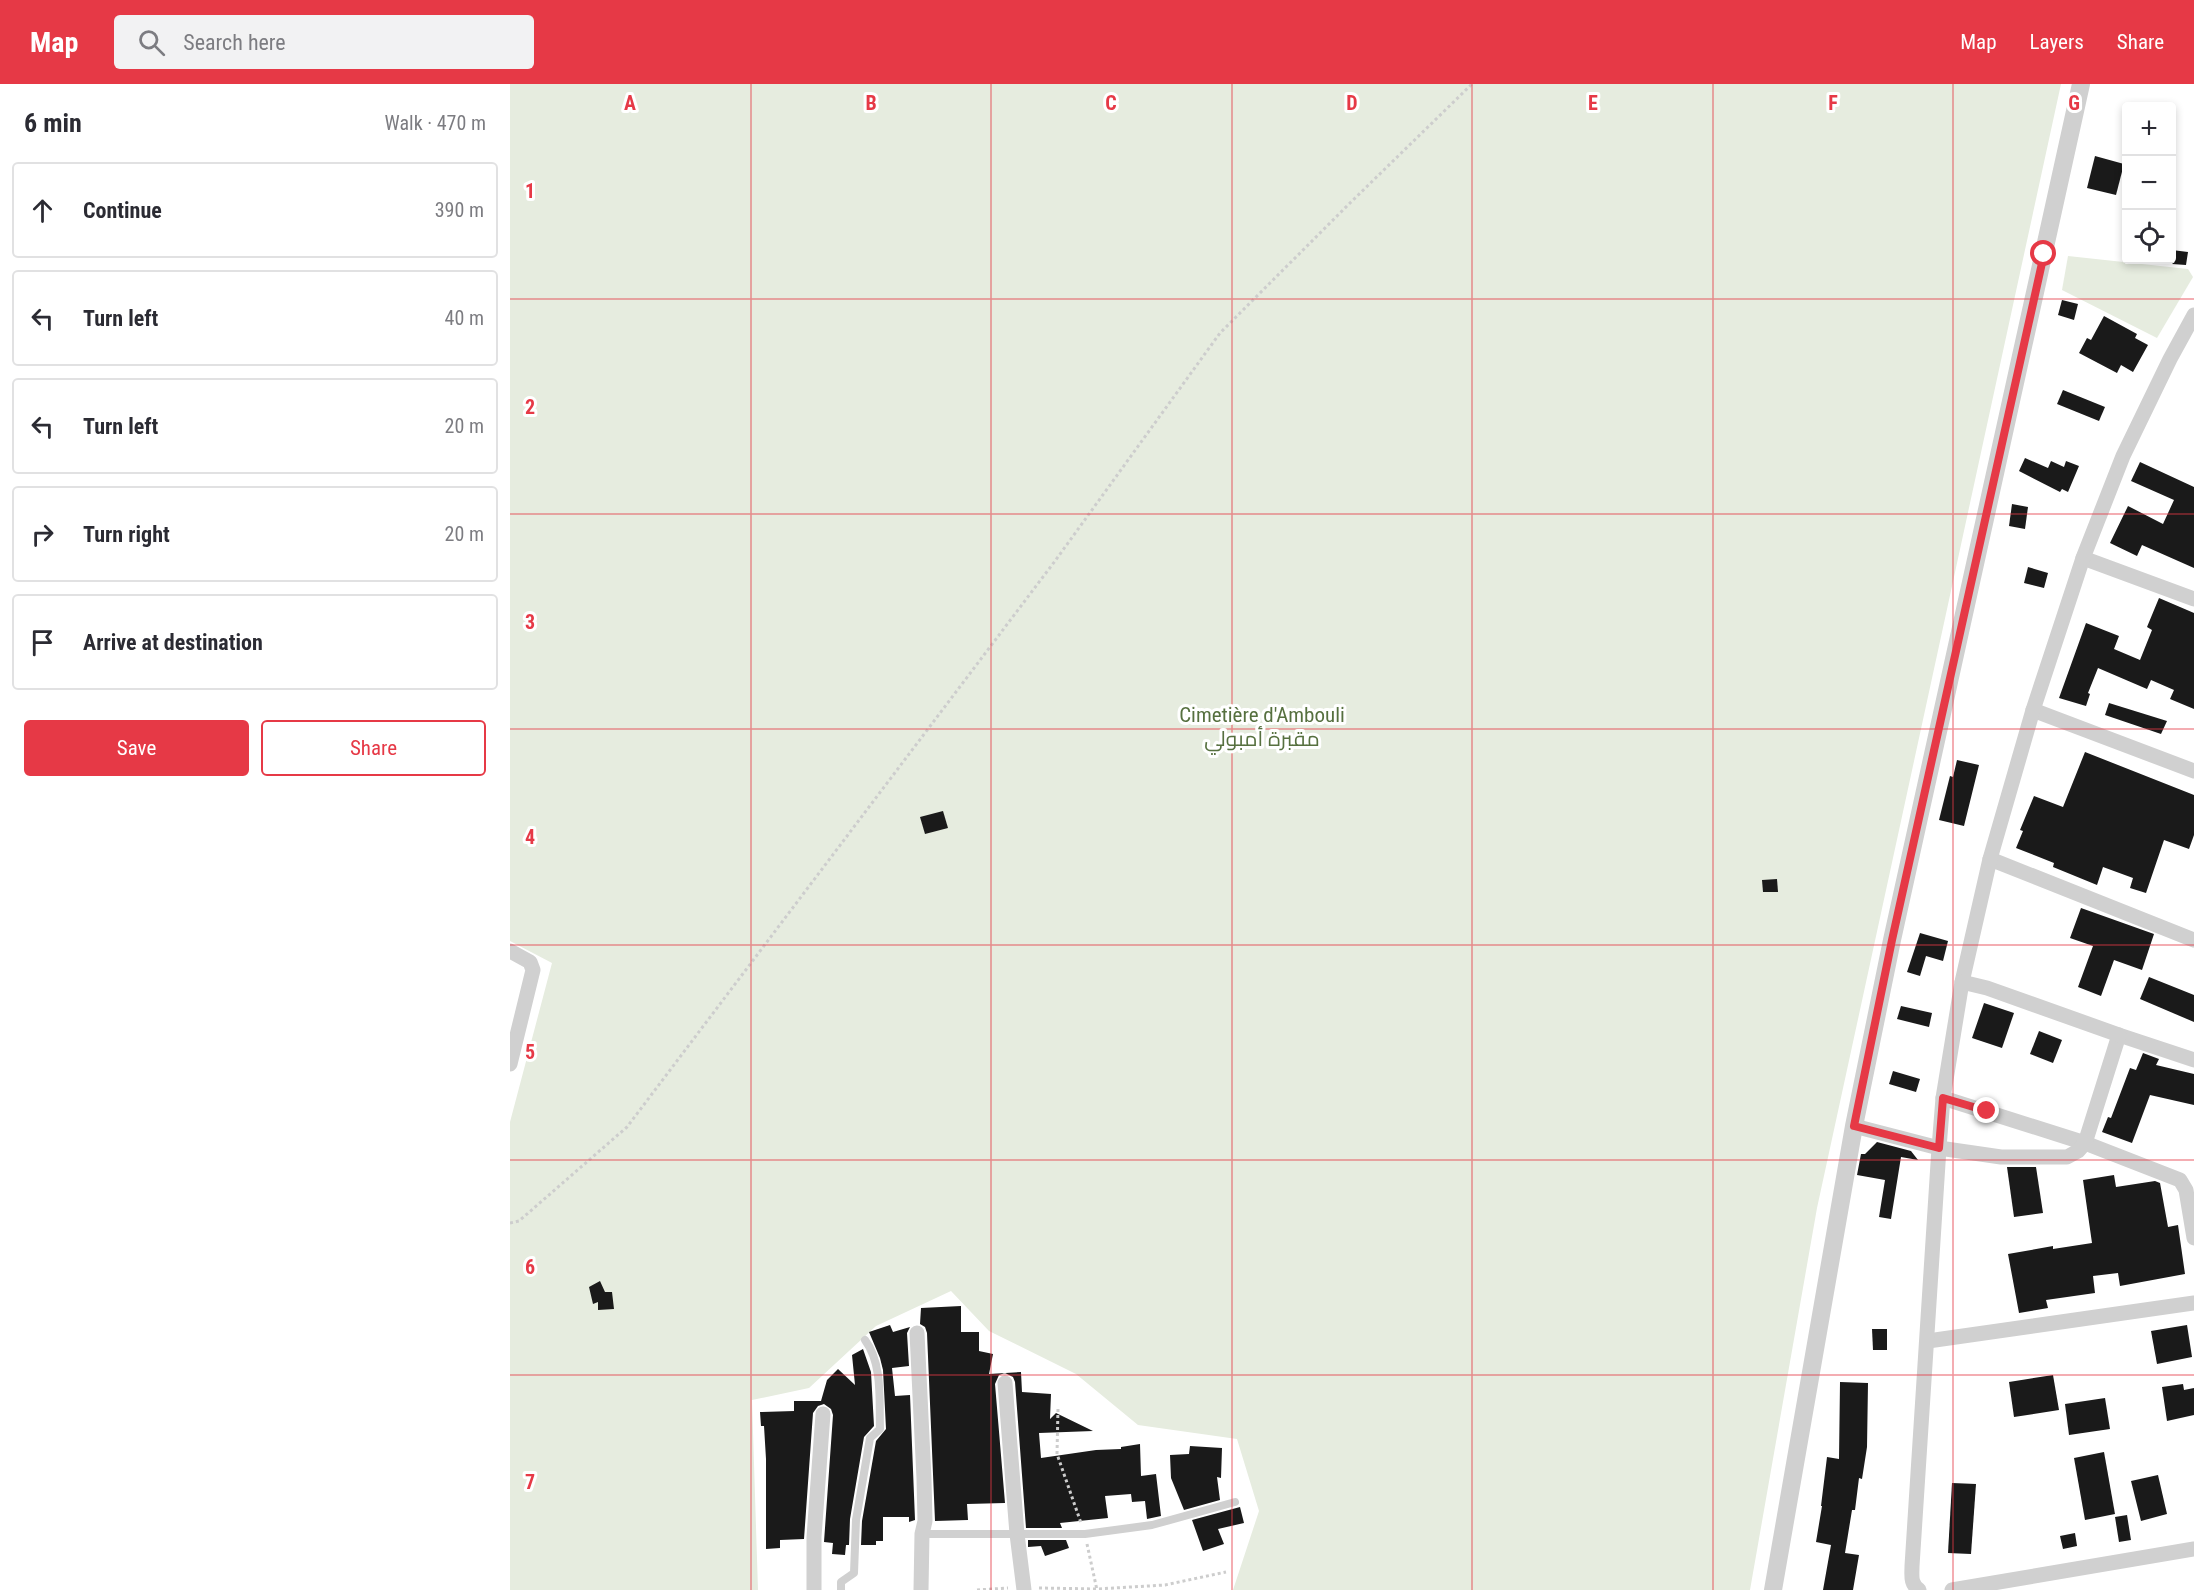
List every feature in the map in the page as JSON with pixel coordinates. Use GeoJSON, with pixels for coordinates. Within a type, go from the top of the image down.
{"type":"FeatureCollection","features":[{"type":"Feature","properties":{"kind":"street"},"geometry":{"type":"LineString","coordinates":[[1773,1590],[1854,1126],[1892,940],[2081,84]]}},
{"type":"Feature","properties":{"kind":"street"},"geometry":{"type":"LineString","coordinates":[[1919,1590],[1911,1580],[1939,1148],[1943,1098],[1962,982],[1990,859],[2033,710],[2083,558],[2123,456],[2194,315]]}},
{"type":"Feature","properties":{"kind":"street"},"geometry":{"type":"LineString","coordinates":[[2083,558],[2194,599]]}},
{"type":"Feature","properties":{"kind":"street"},"geometry":{"type":"LineString","coordinates":[[2033,710],[2194,771]]}},
{"type":"Feature","properties":{"kind":"street"},"geometry":{"type":"LineString","coordinates":[[1990,859],[2194,940]]}},
{"type":"Feature","properties":{"kind":"street"},"geometry":{"type":"LineString","coordinates":[[510,951],[530,962],[533,970],[515,1024],[510,1064]]}},
{"type":"Feature","properties":{"kind":"street"},"geometry":{"type":"LineString","coordinates":[[1962,982],[1988,988],[2194,1060]]}},
{"type":"Feature","properties":{"kind":"street"},"geometry":{"type":"LineString","coordinates":[[1854,1126],[1939,1148],[2001,1157],[2067,1157],[2078,1151],[2085,1143],[2119,1035]]}},
{"type":"Feature","properties":{"kind":"street"},"geometry":{"type":"LineString","coordinates":[[1943,1098],[2085,1143],[2180,1180],[2186,1190],[2194,1238]]}},
{"type":"Feature","properties":{"kind":"street"},"geometry":{"type":"LineString","coordinates":[[1928,1341],[2194,1303]]}},
{"type":"Feature","properties":{"kind":"street"},"geometry":{"type":"LineString","coordinates":[[916,1333],[925,1521],[922,1533],[921,1590]]}},
{"type":"Feature","properties":{"kind":"street"},"geometry":{"type":"LineString","coordinates":[[1005,1383],[1017,1534],[1024,1589]]}},
{"type":"Feature","properties":{"kind":"street"},"geometry":{"type":"LineString","coordinates":[[814,1590],[814,1537],[823,1414]]}},
{"type":"Feature","properties":{"kind":"street"},"geometry":{"type":"LineString","coordinates":[[1952,1590],[2194,1549]]}},
{"type":"Feature","properties":{"kind":"lane"},"geometry":{"type":"LineString","coordinates":[[841,1590],[841,1582],[854,1573],[856,1520],[870,1438],[880,1430],[877,1370],[872,1350],[865,1340]]}},
{"type":"Feature","properties":{"kind":"lane"},"geometry":{"type":"LineString","coordinates":[[922,1533],[1085,1534],[1152,1525],[1235,1502]]}},
{"type":"Feature","properties":{"kind":"path"},"geometry":{"type":"LineString","coordinates":[[510,1223],[519,1221],[627,1127],[1048,570],[1220,333],[1472,84]]}},
{"type":"Feature","properties":{"kind":"path"},"geometry":{"type":"LineString","coordinates":[[1058,1409],[1057,1454],[1085,1534],[1097,1589]]}},
{"type":"Feature","properties":{"kind":"path"},"geometry":{"type":"LineString","coordinates":[[977,1590],[1097,1589],[1166,1585],[1226,1572]]}},
{"type":"Feature","properties":{"kind":"green space","name":"Cimetière d'Ambouli مقبرة أمبولي"},"geometry":{"type":"Polygon","coordinates":[[[510,84],[2061,84],[1817,1208],[1750,1590],[1233,1590],[1259,1511],[1237,1439],[1138,1425],[1076,1374],[989,1331],[951,1291],[876,1326],[809,1388],[752,1400],[758,1590],[510,1590],[510,1122],[552,963],[510,941],[510,84]]]}},
{"type":"Feature","properties":{"kind":"green space"},"geometry":{"type":"Polygon","coordinates":[[[2068,256],[2122,262],[2122,264],[2188,269],[2193,277],[2157,338],[2062,290],[2068,256]]]}},
{"type":"Feature","properties":{"kind":"building"},"geometry":{"type":"Polygon","coordinates":[[[2095,156],[2122,163],[2116,195],[2087,188],[2095,156]]]}},
{"type":"Feature","properties":{"kind":"building"},"geometry":{"type":"Polygon","coordinates":[[[2176,250],[2188,252],[2186,265],[2172,264],[2176,264],[2176,250]]]}},
{"type":"Feature","properties":{"kind":"building"},"geometry":{"type":"Polygon","coordinates":[[[2062,300],[2078,304],[2074,320],[2058,315],[2062,300]]]}},
{"type":"Feature","properties":{"kind":"building"},"geometry":{"type":"Polygon","coordinates":[[[2104,316],[2137,334],[2135,338],[2148,345],[2133,372],[2121,365],[2117,373],[2079,353],[2087,338],[2091,340],[2104,316]]]}},
{"type":"Feature","properties":{"kind":"building"},"geometry":{"type":"Polygon","coordinates":[[[2063,390],[2105,407],[2099,421],[2057,404],[2063,390]]]}},
{"type":"Feature","properties":{"kind":"building"},"geometry":{"type":"Polygon","coordinates":[[[2025,458],[2048,468],[2051,461],[2064,467],[2066,461],[2079,466],[2068,492],[2062,489],[2060,492],[2019,471],[2025,458]]]}},
{"type":"Feature","properties":{"kind":"building"},"geometry":{"type":"Polygon","coordinates":[[[2140,462],[2194,487],[2194,568],[2142,545],[2137,556],[2110,543],[2128,506],[2163,524],[2174,500],[2131,481],[2140,462]]]}},
{"type":"Feature","properties":{"kind":"building"},"geometry":{"type":"Polygon","coordinates":[[[2012,504],[2028,507],[2025,529],[2009,526],[2012,504]]]}},
{"type":"Feature","properties":{"kind":"building"},"geometry":{"type":"Polygon","coordinates":[[[2028,567],[2048,573],[2044,588],[2024,583],[2028,567]]]}},
{"type":"Feature","properties":{"kind":"building"},"geometry":{"type":"Polygon","coordinates":[[[2159,598],[2194,613],[2194,709],[2170,699],[2174,690],[2151,680],[2147,689],[2098,668],[2088,693],[2090,694],[2086,706],[2059,698],[2086,623],[2119,636],[2114,649],[2140,660],[2152,630],[2147,627],[2159,598]]]}},
{"type":"Feature","properties":{"kind":"building"},"geometry":{"type":"Polygon","coordinates":[[[2109,703],[2167,721],[2161,734],[2105,715],[2109,703]]]}},
{"type":"Feature","properties":{"kind":"building"},"geometry":{"type":"Polygon","coordinates":[[[2085,752],[2194,795],[2194,835],[2189,849],[2164,840],[2146,893],[2130,888],[2133,878],[2103,867],[2097,885],[2053,867],[2054,863],[2016,848],[2023,831],[2020,830],[2034,796],[2063,807],[2085,752]]]}},
{"type":"Feature","properties":{"kind":"building"},"geometry":{"type":"Polygon","coordinates":[[[1957,760],[1979,765],[1964,826],[1939,820],[1950,776],[1953,777],[1957,760]]]}},
{"type":"Feature","properties":{"kind":"building"},"geometry":{"type":"Polygon","coordinates":[[[943,811],[948,828],[925,834],[920,817],[943,811]]]}},
{"type":"Feature","properties":{"kind":"building"},"geometry":{"type":"Polygon","coordinates":[[[1777,879],[1778,892],[1763,892],[1762,880],[1777,879]]]}},
{"type":"Feature","properties":{"kind":"building"},"geometry":{"type":"Polygon","coordinates":[[[2081,908],[2154,934],[2142,970],[2114,960],[2101,996],[2078,987],[2093,946],[2070,938],[2081,908]]]}},
{"type":"Feature","properties":{"kind":"building"},"geometry":{"type":"Polygon","coordinates":[[[1920,933],[1948,941],[1943,961],[1926,956],[1920,976],[1907,972],[1920,933]]]}},
{"type":"Feature","properties":{"kind":"building"},"geometry":{"type":"Polygon","coordinates":[[[2149,977],[2194,995],[2194,1022],[2140,999],[2149,977]]]}},
{"type":"Feature","properties":{"kind":"building"},"geometry":{"type":"Polygon","coordinates":[[[1984,1003],[2014,1013],[2002,1048],[1972,1038],[1984,1003]]]}},
{"type":"Feature","properties":{"kind":"building"},"geometry":{"type":"Polygon","coordinates":[[[1901,1006],[1932,1013],[1929,1027],[1897,1019],[1901,1006]]]}},
{"type":"Feature","properties":{"kind":"building"},"geometry":{"type":"Polygon","coordinates":[[[2039,1031],[2062,1040],[2053,1063],[2030,1054],[2039,1031]]]}},
{"type":"Feature","properties":{"kind":"building"},"geometry":{"type":"Polygon","coordinates":[[[2143,1053],[2159,1059],[2156,1065],[2194,1074],[2194,1105],[2150,1095],[2132,1143],[2102,1132],[2108,1117],[2111,1118],[2130,1068],[2136,1070],[2143,1053]]]}},
{"type":"Feature","properties":{"kind":"building"},"geometry":{"type":"Polygon","coordinates":[[[1893,1071],[1920,1079],[1916,1092],[1889,1084],[1893,1071]]]}},
{"type":"Feature","properties":{"kind":"building"},"geometry":{"type":"Polygon","coordinates":[[[1877,1142],[1911,1151],[1918,1160],[1901,1157],[1891,1219],[1879,1217],[1885,1180],[1857,1175],[1861,1154],[1865,1154],[1877,1142]]]}},
{"type":"Feature","properties":{"kind":"building"},"geometry":{"type":"Polygon","coordinates":[[[2007,1167],[2036,1167],[2043,1213],[2014,1217],[2007,1167]]]}},
{"type":"Feature","properties":{"kind":"building"},"geometry":{"type":"Polygon","coordinates":[[[2114,1175],[2116,1187],[2155,1181],[2160,1183],[2168,1227],[2178,1225],[2185,1274],[2120,1286],[2118,1273],[2093,1276],[2095,1293],[2046,1300],[2048,1308],[2019,1313],[2008,1254],[2053,1246],[2053,1249],[2092,1243],[2083,1180],[2114,1175]]]}},
{"type":"Feature","properties":{"kind":"building"},"geometry":{"type":"Polygon","coordinates":[[[600,1281],[605,1292],[612,1292],[614,1309],[598,1310],[598,1302],[593,1304],[589,1287],[600,1281]]]}},
{"type":"Feature","properties":{"kind":"building"},"geometry":{"type":"Polygon","coordinates":[[[961,1306],[961,1332],[979,1332],[979,1351],[993,1354],[989,1374],[1005,1373],[999,1375],[995,1384],[1005,1503],[967,1504],[968,1520],[935,1521],[927,1333],[925,1327],[920,1324],[921,1308],[961,1306]]]}},
{"type":"Feature","properties":{"kind":"building"},"geometry":{"type":"Polygon","coordinates":[[[890,1325],[893,1332],[910,1327],[907,1333],[909,1366],[892,1368],[895,1396],[910,1395],[915,1520],[909,1522],[909,1517],[883,1517],[883,1541],[876,1541],[876,1545],[861,1545],[862,1521],[876,1441],[886,1429],[883,1370],[869,1332],[890,1325]]]}},
{"type":"Feature","properties":{"kind":"building"},"geometry":{"type":"Polygon","coordinates":[[[2187,1325],[2192,1357],[2157,1364],[2151,1331],[2187,1325]]]}},
{"type":"Feature","properties":{"kind":"building"},"geometry":{"type":"Polygon","coordinates":[[[1872,1329],[1887,1329],[1887,1350],[1873,1350],[1872,1329]]]}},
{"type":"Feature","properties":{"kind":"building"},"geometry":{"type":"Polygon","coordinates":[[[863,1349],[871,1372],[874,1426],[864,1437],[850,1519],[849,1545],[846,1545],[845,1555],[832,1554],[833,1543],[824,1542],[833,1415],[831,1409],[824,1404],[818,1406],[813,1413],[804,1539],[780,1540],[780,1548],[766,1549],[766,1459],[764,1426],[761,1426],[760,1412],[794,1411],[794,1401],[821,1401],[827,1380],[838,1369],[855,1385],[852,1355],[863,1349]]]}},
{"type":"Feature","properties":{"kind":"building"},"geometry":{"type":"Polygon","coordinates":[[[1021,1372],[1022,1392],[1051,1394],[1050,1419],[1056,1413],[1093,1431],[1039,1433],[1041,1458],[1096,1450],[1121,1449],[1121,1447],[1140,1444],[1141,1476],[1156,1474],[1161,1516],[1147,1519],[1145,1501],[1132,1502],[1131,1494],[1105,1496],[1108,1518],[1060,1523],[1062,1528],[1026,1528],[1013,1377],[1005,1373],[1021,1372]]]}},
{"type":"Feature","properties":{"kind":"building"},"geometry":{"type":"Polygon","coordinates":[[[2053,1375],[2059,1410],[2014,1417],[2009,1382],[2053,1375]]]}},
{"type":"Feature","properties":{"kind":"building"},"geometry":{"type":"Polygon","coordinates":[[[1840,1382],[1868,1383],[1867,1447],[1862,1479],[1859,1478],[1855,1510],[1852,1510],[1845,1553],[1859,1555],[1853,1590],[1823,1590],[1831,1545],[1816,1542],[1827,1457],[1839,1459],[1840,1382]]]}},
{"type":"Feature","properties":{"kind":"building"},"geometry":{"type":"Polygon","coordinates":[[[2183,1384],[2184,1390],[2194,1388],[2194,1415],[2167,1421],[2162,1387],[2183,1384]]]}},
{"type":"Feature","properties":{"kind":"building"},"geometry":{"type":"Polygon","coordinates":[[[2105,1398],[2110,1429],[2069,1435],[2065,1404],[2105,1398]]]}},
{"type":"Feature","properties":{"kind":"building"},"geometry":{"type":"Polygon","coordinates":[[[1190,1446],[1222,1448],[1221,1478],[1217,1477],[1220,1500],[1184,1510],[1171,1478],[1170,1455],[1189,1454],[1190,1446]]]}},
{"type":"Feature","properties":{"kind":"building"},"geometry":{"type":"Polygon","coordinates":[[[2104,1452],[2115,1514],[2085,1520],[2074,1458],[2104,1452]]]}},
{"type":"Feature","properties":{"kind":"building"},"geometry":{"type":"Polygon","coordinates":[[[2158,1475],[2167,1514],[2141,1521],[2131,1481],[2158,1475]]]}},
{"type":"Feature","properties":{"kind":"building"},"geometry":{"type":"Polygon","coordinates":[[[1952,1483],[1976,1484],[1971,1554],[1948,1553],[1952,1483]]]}},
{"type":"Feature","properties":{"kind":"building"},"geometry":{"type":"Polygon","coordinates":[[[1240,1507],[1244,1523],[1218,1529],[1224,1544],[1203,1551],[1192,1520],[1240,1507]]]}},
{"type":"Feature","properties":{"kind":"building"},"geometry":{"type":"Polygon","coordinates":[[[2127,1515],[2131,1540],[2119,1542],[2115,1517],[2127,1515]]]}},
{"type":"Feature","properties":{"kind":"building"},"geometry":{"type":"Polygon","coordinates":[[[2075,1533],[2077,1546],[2063,1549],[2060,1536],[2075,1533]]]}},
{"type":"Feature","properties":{"kind":"building"},"geometry":{"type":"Polygon","coordinates":[[[1028,1540],[1066,1540],[1069,1548],[1045,1556],[1041,1546],[1028,1547],[1028,1540]]]}},
{"type":"Feature","properties":{"kind":"route"},"geometry":{"type":"LineString","coordinates":[[1987,1111],[1943,1098],[1939,1148],[1854,1126],[1892,940],[2044,254]]}}]}
